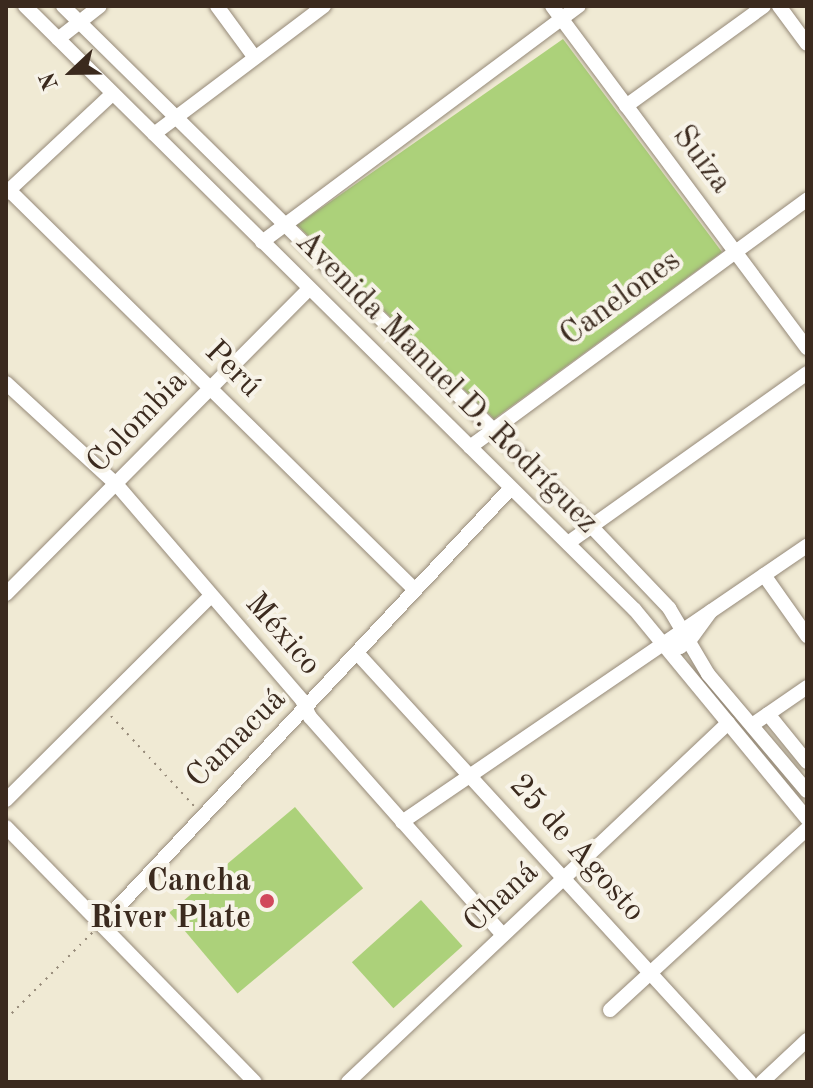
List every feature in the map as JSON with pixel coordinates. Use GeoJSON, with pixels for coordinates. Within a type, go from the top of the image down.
{"type":"FeatureCollection","features":[{"type":"Feature","properties":{"kind":"street","name":"Avenida Manuel D. Rodríguez"},"geometry":{"type":"LineString","coordinates":[[25,6],[568,543],[664,645],[807,819]]}},
{"type":"Feature","properties":{"kind":"street","name":"Avenida Manuel D. Rodríguez"},"geometry":{"type":"LineString","coordinates":[[63,6],[590,525],[686,634],[708,674],[807,791]]}},
{"type":"Feature","properties":{"kind":"street"},"geometry":{"type":"LineString","coordinates":[[58,39],[100,6]]}},
{"type":"Feature","properties":{"kind":"street"},"geometry":{"type":"LineString","coordinates":[[217,6],[255,58]]}},
{"type":"Feature","properties":{"kind":"street"},"geometry":{"type":"LineString","coordinates":[[154,134],[324,6]]}},
{"type":"Feature","properties":{"kind":"street","name":"Suiza"},"geometry":{"type":"LineString","coordinates":[[552,6],[734,251],[801,327],[807,348]]}},
{"type":"Feature","properties":{"kind":"street"},"geometry":{"type":"LineString","coordinates":[[262,242],[579,6]]}},
{"type":"Feature","properties":{"kind":"street"},"geometry":{"type":"LineString","coordinates":[[626,106],[764,6]]}},
{"type":"Feature","properties":{"kind":"street"},"geometry":{"type":"LineString","coordinates":[[779,6],[807,44]]}},
{"type":"Feature","properties":{"kind":"street"},"geometry":{"type":"LineString","coordinates":[[7,192],[112,94]]}},
{"type":"Feature","properties":{"kind":"street","name":"Perú"},"geometry":{"type":"LineString","coordinates":[[7,192],[415,590]]}},
{"type":"Feature","properties":{"kind":"street","name":"Canelones"},"geometry":{"type":"LineString","coordinates":[[470,447],[490,428],[807,199]]}},
{"type":"Feature","properties":{"kind":"street","name":"Colombia"},"geometry":{"type":"LineString","coordinates":[[7,592],[309,289]]}},
{"type":"Feature","properties":{"kind":"street"},"geometry":{"type":"LineString","coordinates":[[361,340],[381,320]]}},
{"type":"Feature","properties":{"kind":"street"},"geometry":{"type":"LineString","coordinates":[[568,543],[807,373]]}},
{"type":"Feature","properties":{"kind":"street","name":"México"},"geometry":{"type":"LineString","coordinates":[[6,383],[117,485],[402,822],[503,935]]}},
{"type":"Feature","properties":{"kind":"street","name":"Camacuá"},"geometry":{"type":"LineString","coordinates":[[101,925],[202,815],[307,709],[511,488]]}},
{"type":"Feature","properties":{"kind":"street"},"geometry":{"type":"LineString","coordinates":[[402,822],[664,645],[680,647],[686,634],[711,611],[807,546]]}},
{"type":"Feature","properties":{"kind":"street"},"geometry":{"type":"LineString","coordinates":[[764,575],[807,636]]}},
{"type":"Feature","properties":{"kind":"street"},"geometry":{"type":"LineString","coordinates":[[6,800],[211,596]]}},
{"type":"Feature","properties":{"kind":"street","name":"25 de Agosto"},"geometry":{"type":"LineString","coordinates":[[358,654],[472,774],[750,1082]]}},
{"type":"Feature","properties":{"kind":"street"},"geometry":{"type":"LineString","coordinates":[[752,725],[807,687]]}},
{"type":"Feature","properties":{"kind":"street"},"geometry":{"type":"LineString","coordinates":[[768,714],[807,762]]}},
{"type":"Feature","properties":{"kind":"street","name":"Chaná"},"geometry":{"type":"LineString","coordinates":[[354,1080],[728,723]]}},
{"type":"Feature","properties":{"kind":"street"},"geometry":{"type":"LineString","coordinates":[[6,827],[255,1082]]}},
{"type":"Feature","properties":{"kind":"street"},"geometry":{"type":"LineString","coordinates":[[610,1010],[807,829]]}},
{"type":"Feature","properties":{"kind":"street"},"geometry":{"type":"LineString","coordinates":[[762,1082],[807,1040]]}},
{"type":"Feature","properties":{"kind":"path"},"geometry":{"type":"LineString","coordinates":[[101,705],[202,815]]}},
{"type":"Feature","properties":{"kind":"path"},"geometry":{"type":"LineString","coordinates":[[6,1019],[101,925]]}},
{"type":"Feature","properties":{"kind":"green space"},"geometry":{"type":"Polygon","coordinates":[[[563,39],[722,252],[494,419],[297,225],[563,39]]]}},
{"type":"Feature","properties":{"kind":"green space","name":"Cancha River Plate"},"geometry":{"type":"Polygon","coordinates":[[[295,807],[363,888],[238,994],[169,912],[295,807]]]}},
{"type":"Feature","properties":{"kind":"green space"},"geometry":{"type":"Polygon","coordinates":[[[421,900],[462,946],[393,1008],[352,962],[421,900]]]}},
{"type":"Feature","properties":{"kind":"place","name":"Cancha River Plate"},"geometry":{"type":"Point","coordinates":[267,901]}}]}
